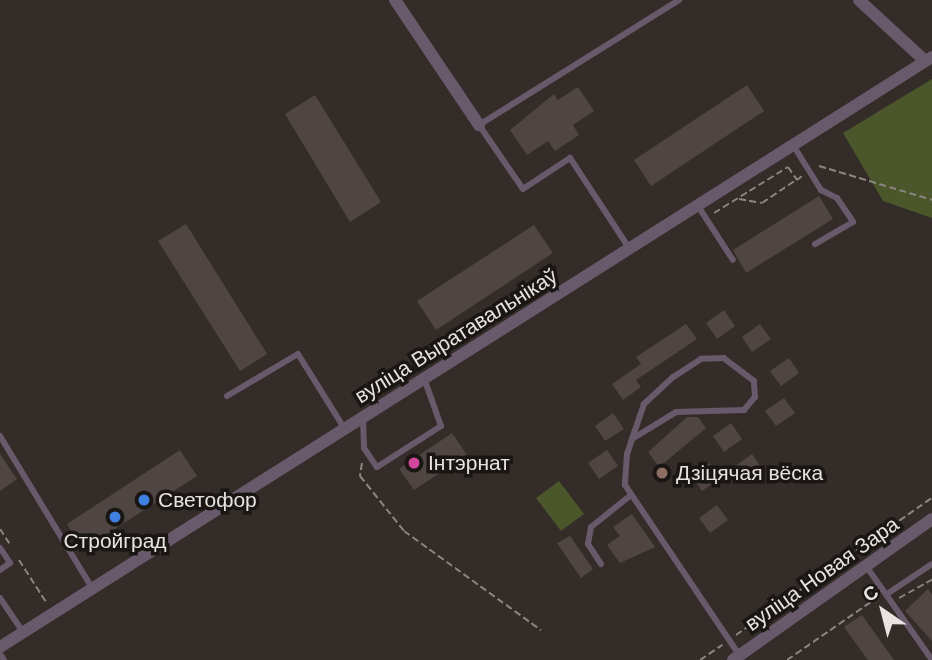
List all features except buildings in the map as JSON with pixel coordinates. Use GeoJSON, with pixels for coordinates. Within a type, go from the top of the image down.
{"type":"FeatureCollection","features":[{"type":"Feature","properties":{"kind":"street"},"geometry":{"type":"LineString","coordinates":[[394,0],[479,124]]}},
{"type":"Feature","properties":{"kind":"street"},"geometry":{"type":"LineString","coordinates":[[859,0],[928,59]]}},
{"type":"Feature","properties":{"kind":"street","name":"вуліца Выратавальнікаў"},"geometry":{"type":"LineString","coordinates":[[0,647],[928,59]]}},
{"type":"Feature","properties":{"kind":"street","name":"вуліца Новая Зара"},"geometry":{"type":"LineString","coordinates":[[739,658],[932,519]]}},
{"type":"Feature","properties":{"kind":"lane"},"geometry":{"type":"LineString","coordinates":[[631,249],[570,158],[523,189],[479,124],[679,0]]}},
{"type":"Feature","properties":{"kind":"lane"},"geometry":{"type":"LineString","coordinates":[[793,145],[810,172],[853,222],[815,244]]}},
{"type":"Feature","properties":{"kind":"lane"},"geometry":{"type":"LineString","coordinates":[[698,206],[733,260]]}},
{"type":"Feature","properties":{"kind":"lane"},"geometry":{"type":"LineString","coordinates":[[227,396],[298,354],[344,428]]}},
{"type":"Feature","properties":{"kind":"lane"},"geometry":{"type":"LineString","coordinates":[[632,439],[676,412],[744,410],[755,397],[754,381],[724,358],[701,359],[644,404],[632,439],[625,485],[739,658]]}},
{"type":"Feature","properties":{"kind":"lane"},"geometry":{"type":"LineString","coordinates":[[363,416],[364,448],[377,467],[441,426],[424,378]]}},
{"type":"Feature","properties":{"kind":"lane"},"geometry":{"type":"LineString","coordinates":[[0,436],[92,588]]}},
{"type":"Feature","properties":{"kind":"lane"},"geometry":{"type":"LineString","coordinates":[[601,564],[588,544],[591,527],[631,495]]}},
{"type":"Feature","properties":{"kind":"lane"},"geometry":{"type":"LineString","coordinates":[[0,548],[10,563],[0,570]]}},
{"type":"Feature","properties":{"kind":"lane"},"geometry":{"type":"LineString","coordinates":[[889,597],[932,564]]}},
{"type":"Feature","properties":{"kind":"lane"},"geometry":{"type":"LineString","coordinates":[[866,566],[932,660]]}},
{"type":"Feature","properties":{"kind":"lane"},"geometry":{"type":"LineString","coordinates":[[0,598],[23,632]]}},
{"type":"Feature","properties":{"kind":"lane"},"geometry":{"type":"LineString","coordinates":[[0,654],[4,660]]}},
{"type":"Feature","properties":{"kind":"path"},"geometry":{"type":"LineString","coordinates":[[737,199],[762,203],[821,164],[932,200]]}},
{"type":"Feature","properties":{"kind":"path"},"geometry":{"type":"LineString","coordinates":[[706,218],[788,167],[797,180]]}},
{"type":"Feature","properties":{"kind":"path"},"geometry":{"type":"LineString","coordinates":[[364,448],[360,476],[404,531],[541,630]]}},
{"type":"Feature","properties":{"kind":"path"},"geometry":{"type":"LineString","coordinates":[[700,660],[932,498]]}},
{"type":"Feature","properties":{"kind":"path"},"geometry":{"type":"LineString","coordinates":[[0,529],[52,612]]}},
{"type":"Feature","properties":{"kind":"path"},"geometry":{"type":"LineString","coordinates":[[787,660],[880,595],[889,597],[932,580]]}},
{"type":"Feature","properties":{"kind":"green space"},"geometry":{"type":"Polygon","coordinates":[[[932,79],[932,218],[883,201],[843,133],[932,79]]]}},
{"type":"Feature","properties":{"kind":"green space"},"geometry":{"type":"Polygon","coordinates":[[[559,481],[584,514],[561,531],[536,498],[559,481]]]}},
{"type":"Feature","properties":{"kind":"place","name":"Інтэрнат"},"geometry":{"type":"Point","coordinates":[414,463]}},
{"type":"Feature","properties":{"kind":"place","name":"Дзіцячая вёска"},"geometry":{"type":"Point","coordinates":[662,473]}},
{"type":"Feature","properties":{"kind":"place","name":"Светофор"},"geometry":{"type":"Point","coordinates":[144,500]}},
{"type":"Feature","properties":{"kind":"place","name":"Стройград"},"geometry":{"type":"Point","coordinates":[115,517]}}]}
